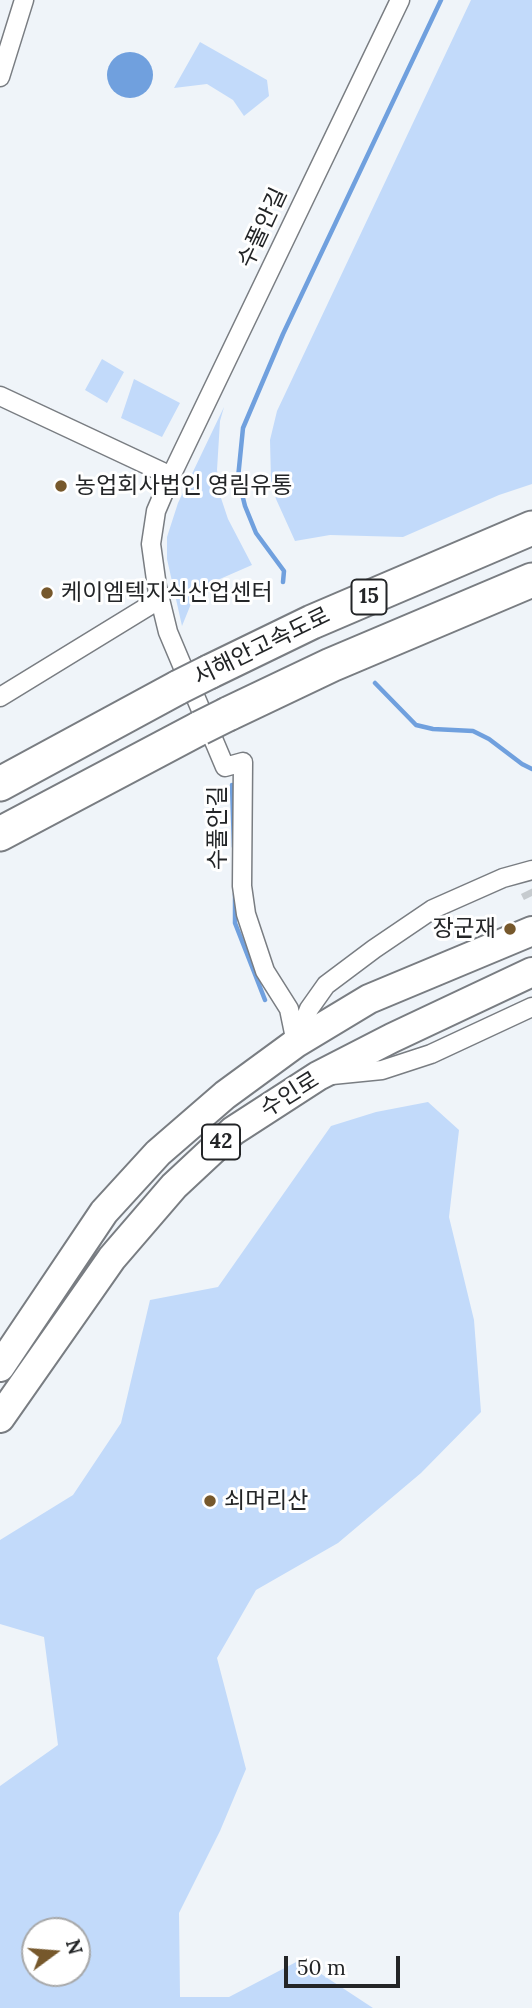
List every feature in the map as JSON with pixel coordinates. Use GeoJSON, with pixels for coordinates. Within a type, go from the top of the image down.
{"type":"FeatureCollection","features":[{"type":"Feature","properties":{"kind":"highway","name":"서해안고속도로"},"geometry":{"type":"LineString","coordinates":[[0,784],[179,687],[312,622],[532,528]]}},
{"type":"Feature","properties":{"kind":"highway","name":"서해안고속도로"},"geometry":{"type":"LineString","coordinates":[[0,834],[214,721],[331,665],[532,580]]}},
{"type":"Feature","properties":{"kind":"main road","name":"수인로"},"geometry":{"type":"LineString","coordinates":[[0,1367],[104,1212],[158,1153],[225,1095],[296,1043],[369,999],[532,931]]}},
{"type":"Feature","properties":{"kind":"main road","name":"수인로"},"geometry":{"type":"LineString","coordinates":[[0,1418],[112,1258],[174,1186],[233,1131],[318,1076],[532,972]]}},
{"type":"Feature","properties":{"kind":"street"},"geometry":{"type":"LineString","coordinates":[[0,77],[24,0]]}},
{"type":"Feature","properties":{"kind":"street","name":"수풀안길"},"geometry":{"type":"LineString","coordinates":[[296,1043],[289,1009],[265,971],[246,914],[242,886],[243,762],[225,767],[168,632],[151,544],[156,511],[171,476],[400,0]]}},
{"type":"Feature","properties":{"kind":"street"},"geometry":{"type":"LineString","coordinates":[[0,396],[171,476]]}},
{"type":"Feature","properties":{"kind":"street"},"geometry":{"type":"LineString","coordinates":[[0,697],[160,599]]}},
{"type":"Feature","properties":{"kind":"street"},"geometry":{"type":"LineString","coordinates":[[296,1043],[309,1009],[326,985],[433,909],[503,878],[527,872],[529,890]]}},
{"type":"Feature","properties":{"kind":"street"},"geometry":{"type":"LineString","coordinates":[[318,1076],[382,1070],[421,1058],[532,1007]]}},
{"type":"Feature","properties":{"kind":"shaded area"},"geometry":{"type":"Polygon","coordinates":[[[471,0],[532,0],[532,484],[499,495],[403,537],[330,535],[295,541],[276,499],[271,480],[270,440],[277,411],[471,0]]]}},
{"type":"Feature","properties":{"kind":"shaded area"},"geometry":{"type":"Polygon","coordinates":[[[200,42],[267,80],[269,96],[244,116],[233,100],[207,84],[174,88],[200,42]]]}},
{"type":"Feature","properties":{"kind":"shaded area"},"geometry":{"type":"Polygon","coordinates":[[[102,359],[124,372],[107,403],[85,390],[102,359]]]}},
{"type":"Feature","properties":{"kind":"shaded area"},"geometry":{"type":"Polygon","coordinates":[[[134,379],[180,403],[162,437],[121,418],[134,379]]]}},
{"type":"Feature","properties":{"kind":"shaded area"},"geometry":{"type":"Polygon","coordinates":[[[224,407],[220,421],[217,470],[221,498],[228,519],[252,565],[197,589],[182,626],[167,559],[167,537],[178,503],[224,407]]]}},
{"type":"Feature","properties":{"kind":"shaded area"},"geometry":{"type":"Polygon","coordinates":[[[428,1102],[459,1130],[449,1217],[474,1320],[481,1412],[421,1473],[338,1543],[256,1590],[217,1658],[246,1769],[220,1831],[179,1913],[180,1997],[229,1997],[300,1960],[373,2008],[0,2008],[0,1786],[58,1745],[44,1637],[0,1624],[0,1540],[73,1495],[121,1423],[150,1300],[218,1287],[331,1126],[376,1112],[428,1102]]]}},
{"type":"Feature","properties":{"kind":"water"},"geometry":{"type":"Polygon","coordinates":[[[130,52],[146,59],[153,75],[146,91],[130,98],[114,91],[107,75],[114,59],[130,52]]]}},
{"type":"Feature","properties":{"kind":"waterway"},"geometry":{"type":"LineString","coordinates":[[283,582],[284,571],[256,533],[245,506],[238,478],[243,428],[283,334],[441,0]]}},
{"type":"Feature","properties":{"kind":"waterway"},"geometry":{"type":"LineString","coordinates":[[375,683],[416,725],[433,729],[473,731],[532,769]]}},
{"type":"Feature","properties":{"kind":"waterway"},"geometry":{"type":"LineString","coordinates":[[232,785],[234,847]]}},
{"type":"Feature","properties":{"kind":"waterway"},"geometry":{"type":"LineString","coordinates":[[235,894],[235,923],[265,1000]]}},
{"type":"Feature","properties":{"kind":"tunnel"},"geometry":{"type":"LineString","coordinates":[[529,890],[532,896]]}},
{"type":"Feature","properties":{"kind":"place","name":"농업회사법인 영림유통"},"geometry":{"type":"Point","coordinates":[61,486]}},
{"type":"Feature","properties":{"kind":"place","name":"케이엠텍지식산업센터"},"geometry":{"type":"Point","coordinates":[47,593]}},
{"type":"Feature","properties":{"kind":"place","name":"장군재"},"geometry":{"type":"Point","coordinates":[510,929]}},
{"type":"Feature","properties":{"kind":"place","name":"쇠머리산"},"geometry":{"type":"Point","coordinates":[210,1501]}}]}
